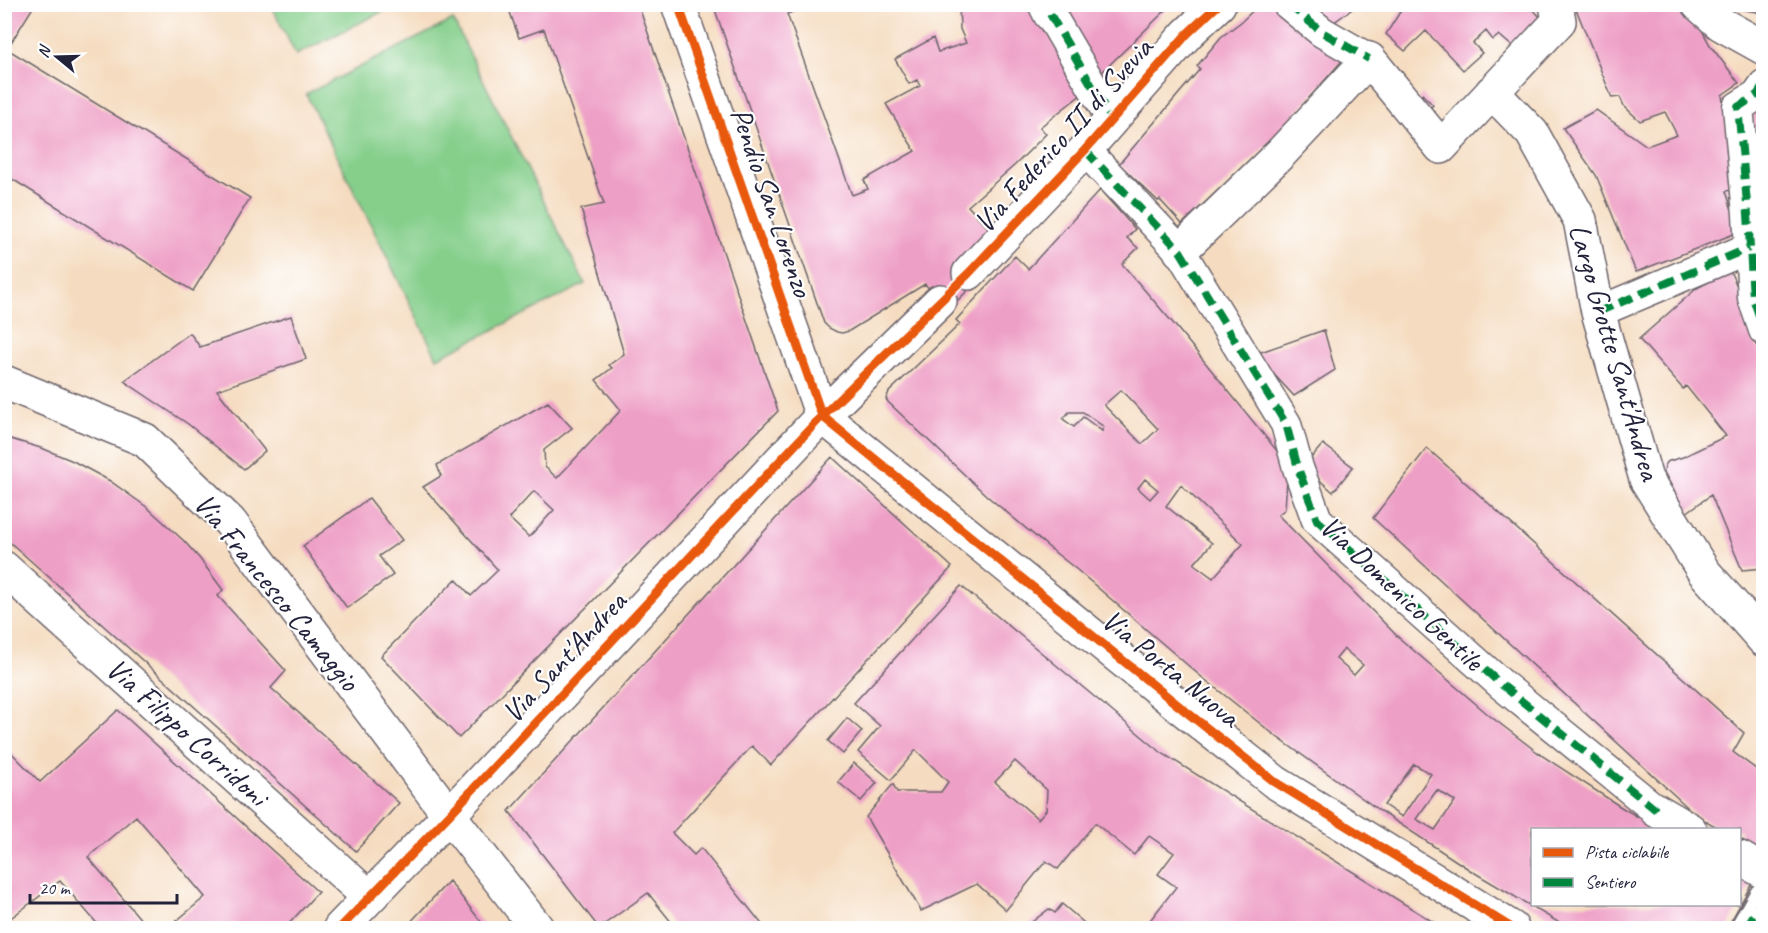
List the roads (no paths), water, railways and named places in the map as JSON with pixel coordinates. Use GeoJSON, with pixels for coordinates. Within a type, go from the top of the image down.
{"type":"FeatureCollection","features":[{"type":"Feature","properties":{"kind":"street","name":"Pendio San Lorenzo"},"geometry":{"type":"LineString","coordinates":[[678,4],[822,416]]}},
{"type":"Feature","properties":{"kind":"street","name":"Via Federico II di Svevia"},"geometry":{"type":"LineString","coordinates":[[969,273],[1085,150],[1187,34],[1219,4]]}},
{"type":"Feature","properties":{"kind":"street"},"geometry":{"type":"LineString","coordinates":[[1288,4],[1322,32],[1369,59],[1441,147],[1559,21],[1556,4]]}},
{"type":"Feature","properties":{"kind":"street"},"geometry":{"type":"LineString","coordinates":[[1698,4],[1721,24],[1764,48]]}},
{"type":"Feature","properties":{"kind":"street"},"geometry":{"type":"LineString","coordinates":[[1048,9],[1112,120]]}},
{"type":"Feature","properties":{"kind":"street"},"geometry":{"type":"LineString","coordinates":[[1180,251],[1281,153],[1369,59]]}},
{"type":"Feature","properties":{"kind":"street"},"geometry":{"type":"LineString","coordinates":[[1764,85],[1757,95],[1738,106],[1753,298],[1764,330]]}},
{"type":"Feature","properties":{"kind":"street","name":"Largo Grotte Sant'Andrea"},"geometry":{"type":"LineString","coordinates":[[1492,92],[1532,133],[1580,220],[1598,312],[1646,479],[1704,572],[1764,640]]}},
{"type":"Feature","properties":{"kind":"street","name":"Via Domenico Gentile"},"geometry":{"type":"LineString","coordinates":[[1085,150],[1180,251],[1286,424],[1298,468],[1317,520],[1502,685],[1656,810],[1687,828]]}},
{"type":"Feature","properties":{"kind":"street"},"geometry":{"type":"LineString","coordinates":[[1598,312],[1749,248]]}},
{"type":"Feature","properties":{"kind":"street"},"geometry":{"type":"LineString","coordinates":[[822,416],[940,301]]}},
{"type":"Feature","properties":{"kind":"street","name":"Via Francesco Camaggio"},"geometry":{"type":"LineString","coordinates":[[4,382],[145,440],[230,522],[449,815],[537,928]]}},
{"type":"Feature","properties":{"kind":"street","name":"Via Sant'Andrea"},"geometry":{"type":"LineString","coordinates":[[340,928],[449,815],[822,416]]}},
{"type":"Feature","properties":{"kind":"street","name":"Via Porta Nuova"},"geometry":{"type":"LineString","coordinates":[[822,416],[1169,699],[1275,782],[1512,928]]}},
{"type":"Feature","properties":{"kind":"street","name":"Via Filippo Corridoni"},"geometry":{"type":"LineString","coordinates":[[6,572],[369,897]]}},
{"type":"Feature","properties":{"kind":"street"},"geometry":{"type":"LineString","coordinates":[[1741,859],[1764,872]]}},
{"type":"Feature","properties":{"kind":"street"},"geometry":{"type":"LineString","coordinates":[[1746,928],[1764,897]]}}]}
